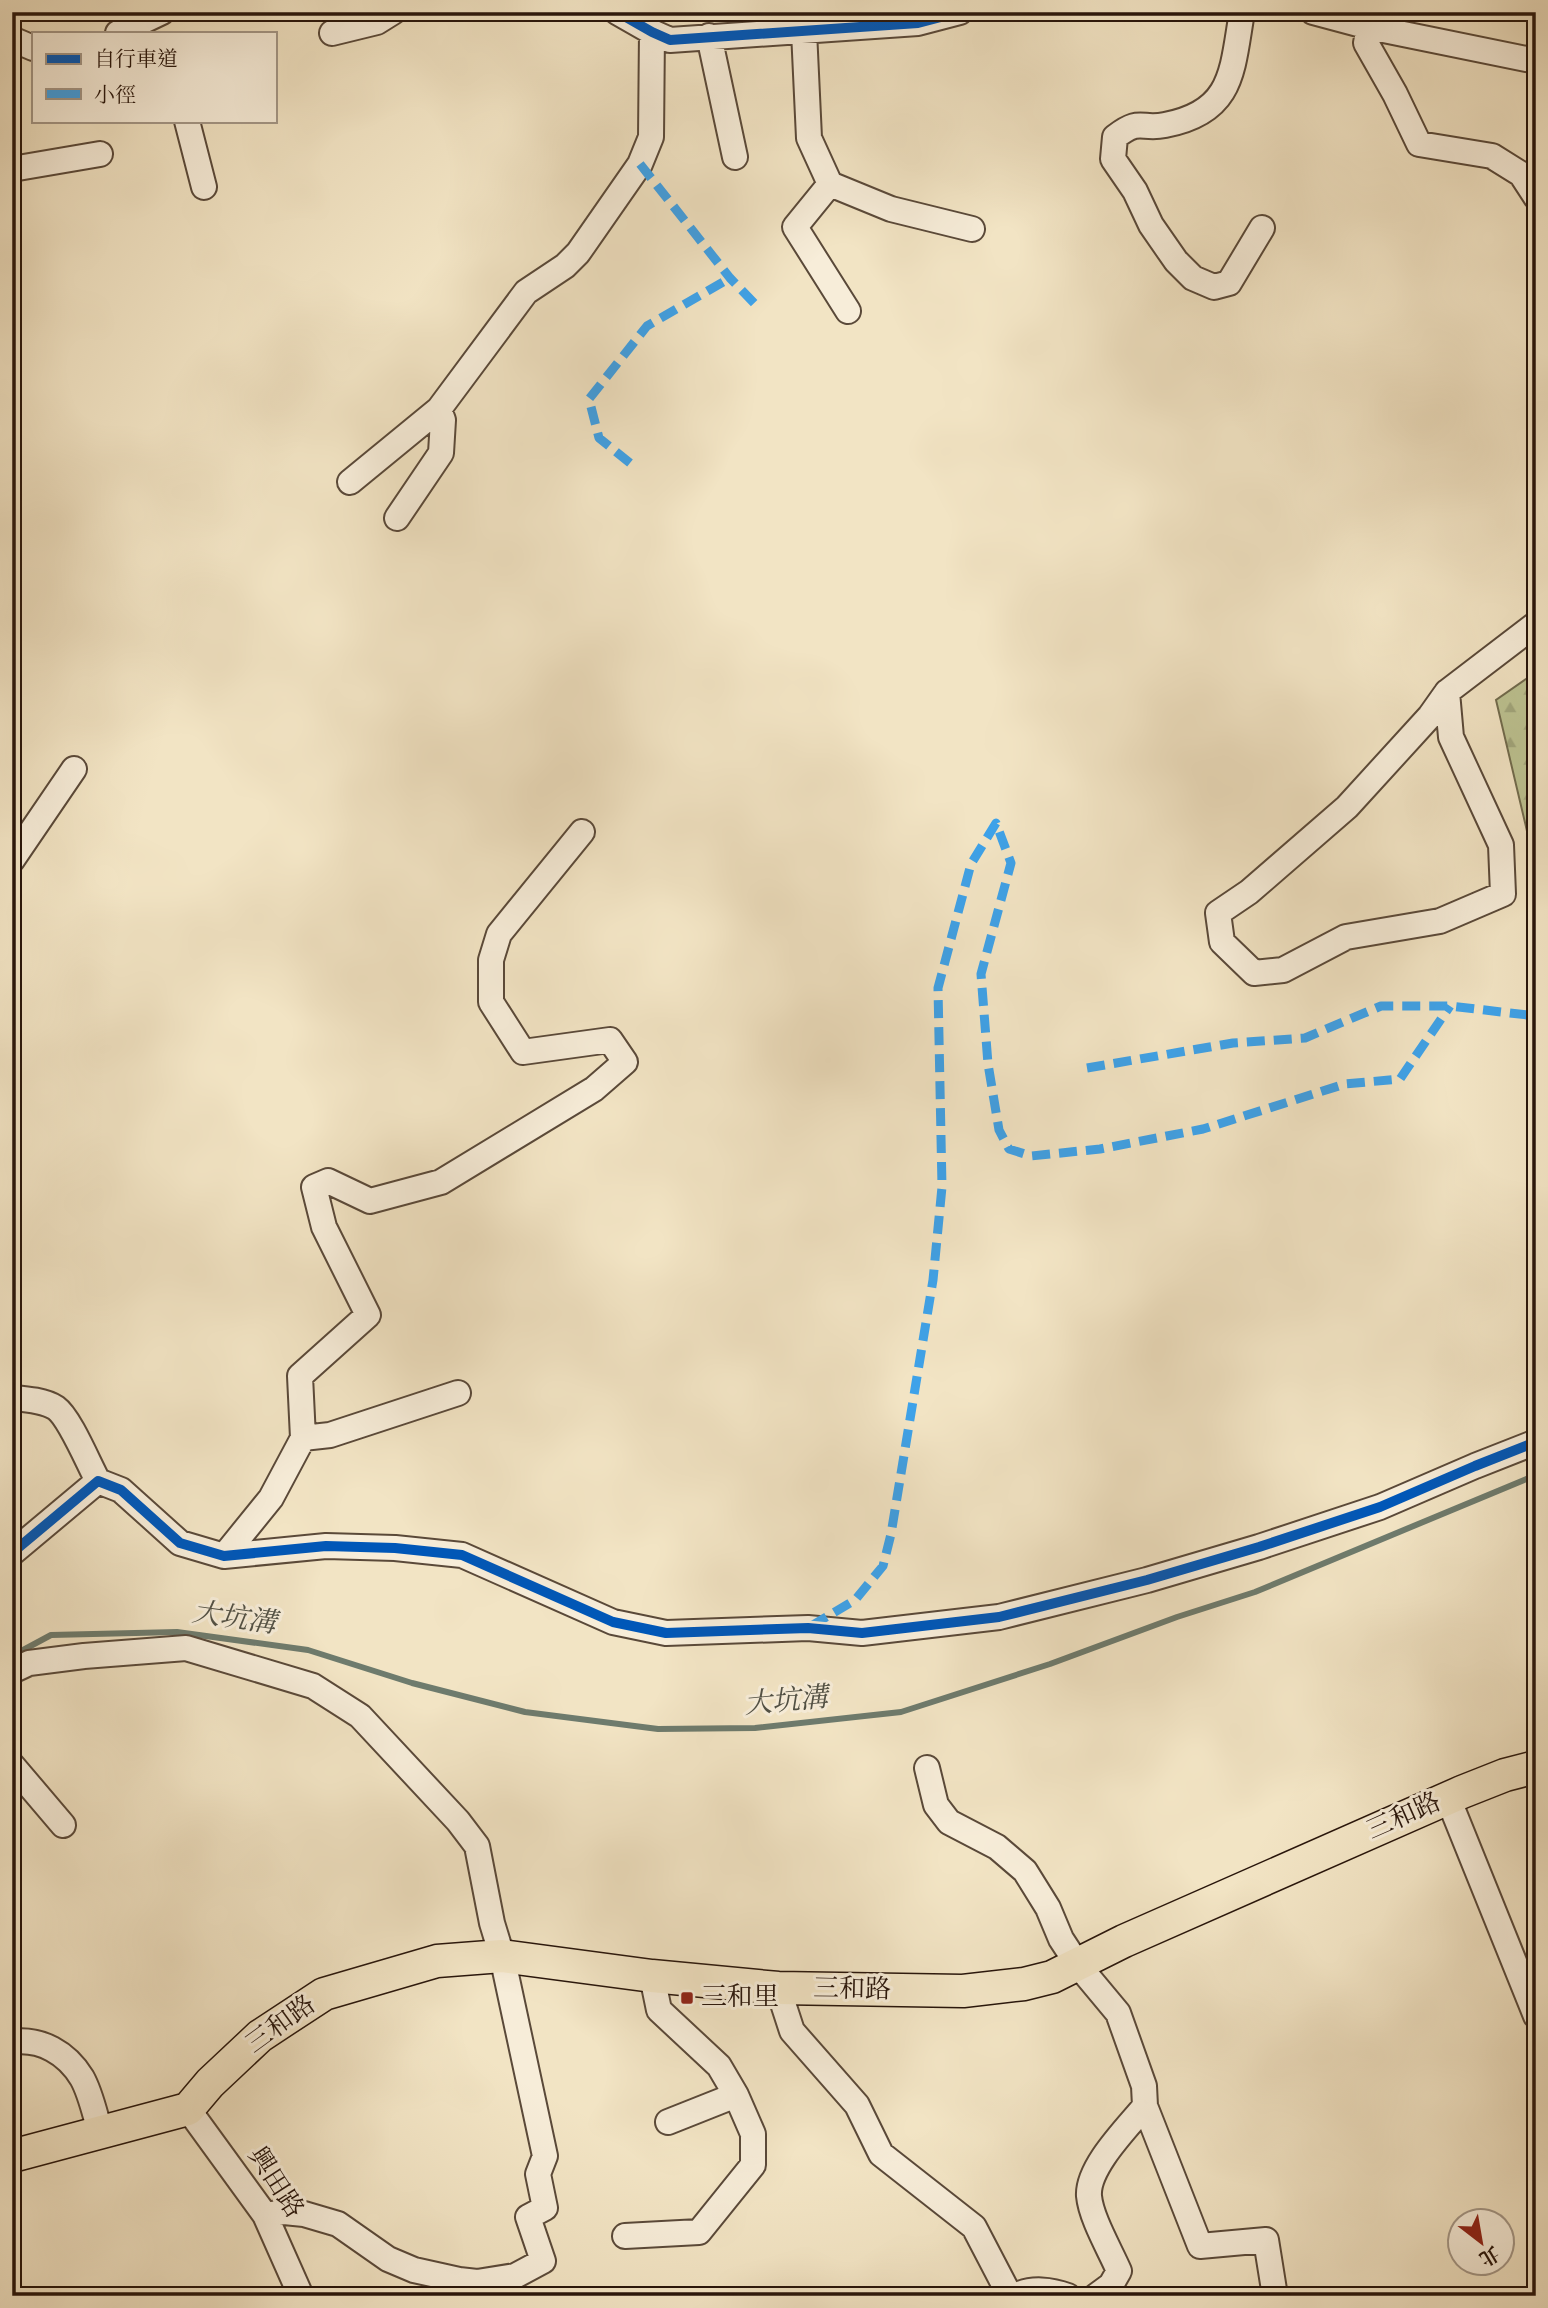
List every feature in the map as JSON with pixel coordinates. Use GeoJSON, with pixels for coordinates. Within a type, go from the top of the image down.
{"type":"FeatureCollection","features":[{"type":"Feature","properties":{"kind":"main road","name":"三和路"},"geometry":{"type":"LineString","coordinates":[[188,2109],[210,2082],[260,2036],[324,1994],[437,1961],[502,1956],[652,1976],[778,1988],[962,1991],[1024,1984],[1052,1977],[1124,1941],[1448,1798],[1506,1775],[1536,1767]]}},
{"type":"Feature","properties":{"kind":"main road"},"geometry":{"type":"LineString","coordinates":[[12,2157],[188,2109]]}},
{"type":"Feature","properties":{"kind":"street"},"geometry":{"type":"LineString","coordinates":[[120,32],[162,12]]}},
{"type":"Feature","properties":{"kind":"street"},"geometry":{"type":"LineString","coordinates":[[332,33],[377,22],[393,12]]}},
{"type":"Feature","properties":{"kind":"street"},"geometry":{"type":"LineString","coordinates":[[637,20],[670,40],[918,23],[960,12]]}},
{"type":"Feature","properties":{"kind":"street"},"geometry":{"type":"LineString","coordinates":[[1242,12],[1231,77],[1222,93],[1209,107],[1188,119],[1161,126],[1141,124],[1128,127],[1115,137],[1113,159],[1135,191],[1151,225],[1176,261],[1193,278],[1214,286],[1228,282],[1262,228]]}},
{"type":"Feature","properties":{"kind":"street"},"geometry":{"type":"LineString","coordinates":[[1313,12],[1369,27],[1536,61]]}},
{"type":"Feature","properties":{"kind":"street"},"geometry":{"type":"LineString","coordinates":[[350,482],[439,409],[526,292],[565,266],[578,253],[640,164],[651,137],[637,20]]}},
{"type":"Feature","properties":{"kind":"street"},"geometry":{"type":"LineString","coordinates":[[1369,27],[1366,43],[1419,144],[1492,156],[1521,174],[1536,197]]}},
{"type":"Feature","properties":{"kind":"street"},"geometry":{"type":"LineString","coordinates":[[804,31],[808,138],[830,184],[891,209],[972,229]]}},
{"type":"Feature","properties":{"kind":"street"},"geometry":{"type":"LineString","coordinates":[[709,36],[735,157]]}},
{"type":"Feature","properties":{"kind":"street"},"geometry":{"type":"LineString","coordinates":[[12,39],[32,48]]}},
{"type":"Feature","properties":{"kind":"street"},"geometry":{"type":"LineString","coordinates":[[187,122],[204,187]]}},
{"type":"Feature","properties":{"kind":"street"},"geometry":{"type":"LineString","coordinates":[[12,169],[100,153]]}},
{"type":"Feature","properties":{"kind":"street"},"geometry":{"type":"LineString","coordinates":[[830,184],[795,228],[848,311]]}},
{"type":"Feature","properties":{"kind":"street"},"geometry":{"type":"LineString","coordinates":[[397,518],[441,453],[443,420],[439,409]]}},
{"type":"Feature","properties":{"kind":"street"},"geometry":{"type":"LineString","coordinates":[[1447,692],[1451,737],[1502,845],[1503,894],[1440,921],[1346,937],[1283,970],[1254,973],[1222,942],[1218,913],[1249,892],[1348,807],[1430,716],[1447,692],[1536,624]]}},
{"type":"Feature","properties":{"kind":"street"},"geometry":{"type":"LineString","coordinates":[[12,860],[74,769]]}},
{"type":"Feature","properties":{"kind":"street"},"geometry":{"type":"LineString","coordinates":[[223,1556],[271,1497],[303,1438],[300,1376],[368,1315],[324,1227],[314,1186],[328,1181],[370,1201],[440,1182],[594,1089],[625,1062],[610,1040],[523,1052],[491,1002],[491,960],[499,934],[582,832]]}},
{"type":"Feature","properties":{"kind":"street"},"geometry":{"type":"LineString","coordinates":[[303,1438],[330,1435],[458,1393]]}},
{"type":"Feature","properties":{"kind":"street"},"geometry":{"type":"LineString","coordinates":[[12,1398],[32,1400],[57,1408],[72,1430],[98,1481],[121,1490],[180,1543],[223,1556],[326,1546],[395,1548],[462,1555],[613,1622],[666,1633],[808,1628],[862,1633],[999,1617],[1070,1601],[1259,1547],[1380,1507],[1536,1442]]}},
{"type":"Feature","properties":{"kind":"street"},"geometry":{"type":"LineString","coordinates":[[12,1553],[98,1481]]}},
{"type":"Feature","properties":{"kind":"street"},"geometry":{"type":"LineString","coordinates":[[12,1671],[29,1663],[186,1648],[313,1686],[360,1716],[458,1821],[477,1846],[545,2156],[538,2174],[545,2208],[528,2217],[543,2261],[515,2276],[477,2282],[459,2280],[395,2263],[338,2224],[304,2214],[284,2212],[265,2215]]}},
{"type":"Feature","properties":{"kind":"street"},"geometry":{"type":"LineString","coordinates":[[12,1765],[63,1825]]}},
{"type":"Feature","properties":{"kind":"street"},"geometry":{"type":"LineString","coordinates":[[927,1768],[936,1805],[949,1822],[998,1847],[1025,1871],[1078,1965],[1118,2013],[1144,2087],[1145,2106],[1200,2246],[1266,2240],[1275,2296]]}},
{"type":"Feature","properties":{"kind":"street"},"geometry":{"type":"LineString","coordinates":[[1448,1798],[1536,2016]]}},
{"type":"Feature","properties":{"kind":"street"},"geometry":{"type":"LineString","coordinates":[[625,2236],[699,2232],[753,2165],[753,2134],[736,2095],[719,2066],[659,2010],[652,1976]]}},
{"type":"Feature","properties":{"kind":"street"},"geometry":{"type":"LineString","coordinates":[[778,1988],[792,2031],[857,2105],[881,2154],[974,2227],[1013,2296],[1024,2291],[1057,2292],[1069,2296]]}},
{"type":"Feature","properties":{"kind":"street"},"geometry":{"type":"LineString","coordinates":[[12,2042],[27,2040],[57,2050],[82,2078],[100,2131]]}},
{"type":"Feature","properties":{"kind":"street"},"geometry":{"type":"LineString","coordinates":[[668,2122],[736,2095]]}},
{"type":"Feature","properties":{"kind":"street"},"geometry":{"type":"LineString","coordinates":[[1096,2296],[1111,2285],[1119,2271],[1088,2194],[1098,2163],[1145,2106]]}},
{"type":"Feature","properties":{"kind":"street","name":"興田路"},"geometry":{"type":"LineString","coordinates":[[188,2109],[265,2215],[301,2296]]}},
{"type":"Feature","properties":{"kind":"green space"},"geometry":{"type":"Polygon","coordinates":[[[1536,672],[1536,869],[1496,700],[1536,672]]]}},
{"type":"Feature","properties":{"kind":"waterway","name":"大坑溝"},"geometry":{"type":"LineString","coordinates":[[12,1656],[51,1635],[177,1632],[308,1650],[412,1683],[525,1712],[658,1729],[755,1728],[901,1712],[1050,1664],[1177,1617],[1255,1592],[1536,1475]]}},
{"type":"Feature","properties":{"kind":"marked path"},"geometry":{"type":"LineString","coordinates":[[640,164],[730,278],[758,307]]}},
{"type":"Feature","properties":{"kind":"marked path"},"geometry":{"type":"LineString","coordinates":[[630,463],[599,438],[589,399],[647,326],[730,278]]}},
{"type":"Feature","properties":{"kind":"marked path"},"geometry":{"type":"LineString","coordinates":[[811,1626],[855,1600],[883,1566],[891,1534],[933,1280],[942,1187],[938,988],[971,864],[996,823],[1011,863],[981,974],[988,1064],[999,1130],[1009,1149],[1031,1156],[1100,1149],[1203,1129],[1345,1084],[1400,1079],[1450,1006]]}},
{"type":"Feature","properties":{"kind":"marked path"},"geometry":{"type":"LineString","coordinates":[[1087,1068],[1233,1043],[1305,1038],[1381,1006],[1450,1006],[1536,1016]]}},
{"type":"Feature","properties":{"kind":"cycle path"},"geometry":{"type":"LineString","coordinates":[[617,12],[670,40],[918,23],[960,12]]}},
{"type":"Feature","properties":{"kind":"cycle path"},"geometry":{"type":"LineString","coordinates":[[12,1553],[98,1481],[121,1490],[180,1543],[224,1556],[326,1546],[395,1548],[462,1555],[613,1622],[666,1633],[808,1628],[862,1633],[999,1617],[1147,1580],[1380,1507],[1536,1442]]}},
{"type":"Feature","properties":{"kind":"place","name":"三和里"},"geometry":{"type":"Point","coordinates":[687,1998]}}]}
